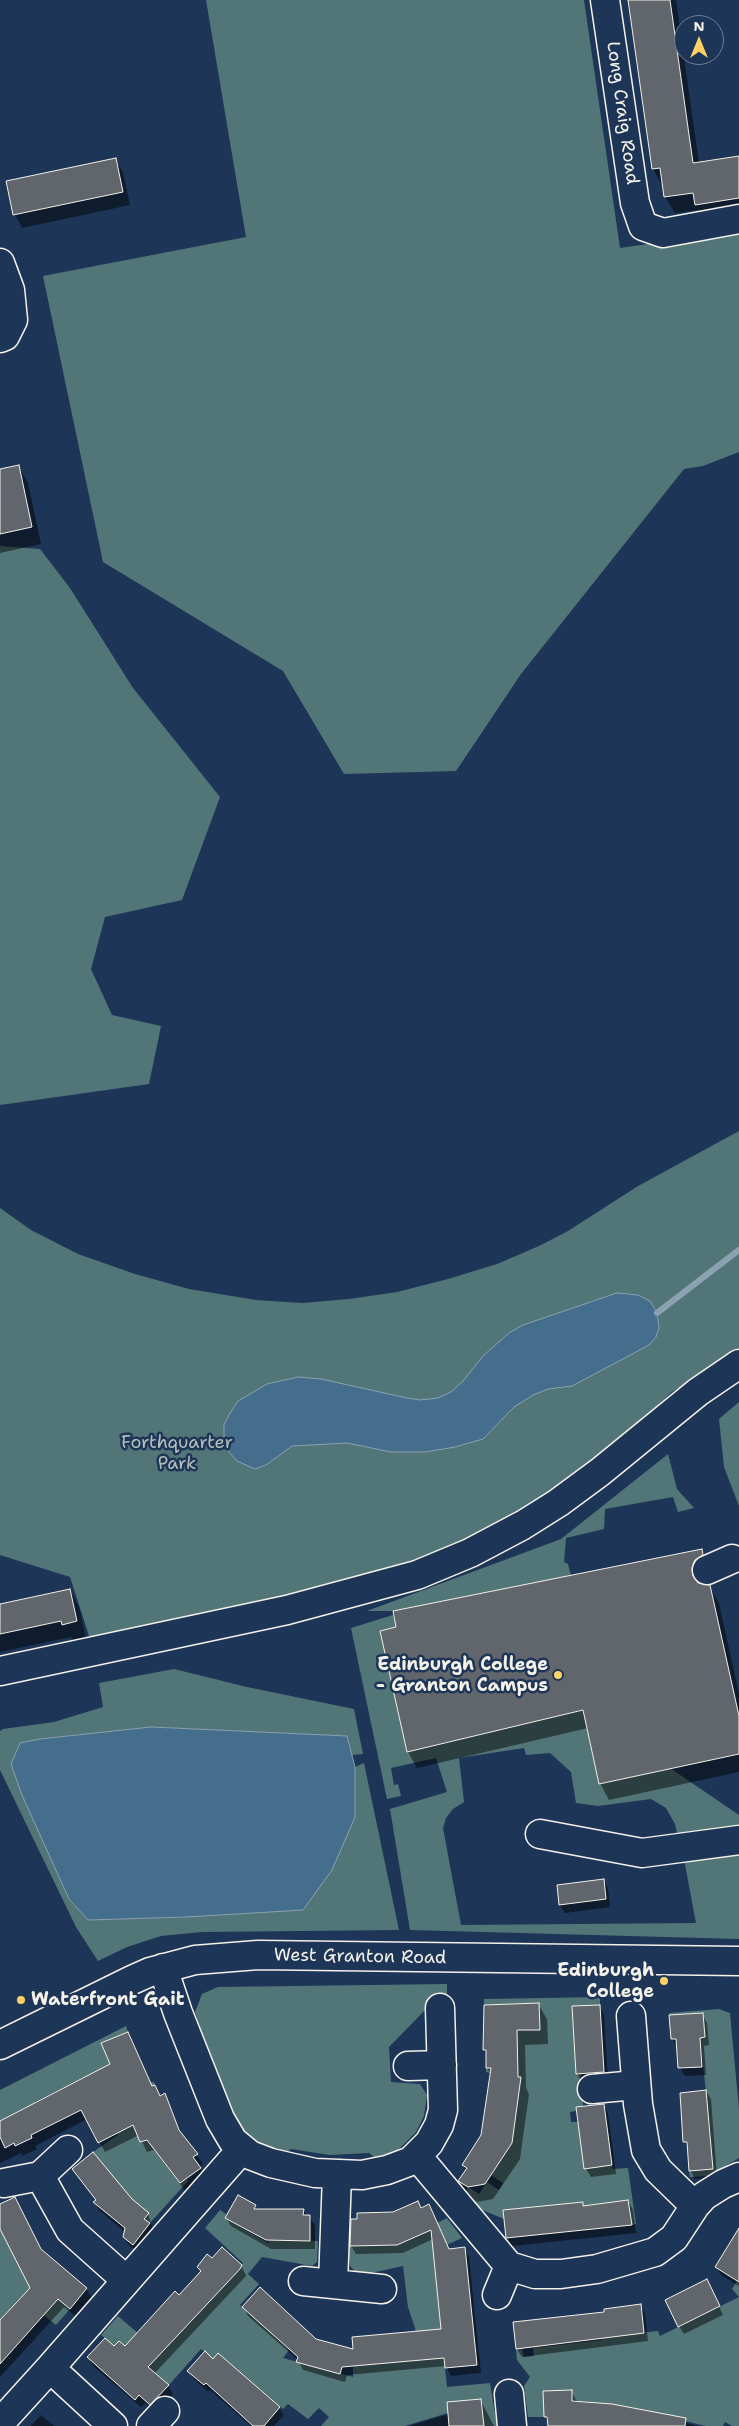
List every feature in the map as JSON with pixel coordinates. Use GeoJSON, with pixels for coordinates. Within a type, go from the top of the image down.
{"type":"FeatureCollection","features":[{"type":"Feature","properties":{"kind":"street","name":"Long Craig Road"},"geometry":{"type":"LineString","coordinates":[[605,0],[635,203],[643,226],[663,232],[739,219]]}},
{"type":"Feature","properties":{"kind":"street"},"geometry":{"type":"LineString","coordinates":[[0,263],[10,290],[13,320],[5,336],[0,338]]}},
{"type":"Feature","properties":{"kind":"street"},"geometry":{"type":"LineString","coordinates":[[0,1671],[336,1599],[417,1575],[470,1553],[523,1525],[558,1503],[600,1472],[686,1401],[739,1364]]}},
{"type":"Feature","properties":{"kind":"street"},"geometry":{"type":"LineString","coordinates":[[706,1570],[732,1559]]}},
{"type":"Feature","properties":{"kind":"street"},"geometry":{"type":"LineString","coordinates":[[540,1834],[642,1853],[739,1840]]}},
{"type":"Feature","properties":{"kind":"street","name":"West Granton Road"},"geometry":{"type":"LineString","coordinates":[[0,2045],[99,1995],[163,1968],[195,1960],[258,1955],[739,1962]]}},
{"type":"Feature","properties":{"kind":"street"},"geometry":{"type":"LineString","coordinates":[[163,1968],[178,2013],[226,2131],[242,2149],[257,2157],[292,2169],[337,2175],[376,2173],[403,2165],[417,2156],[429,2143],[440,2125],[443,2110],[440,2008]]}},
{"type":"Feature","properties":{"kind":"street"},"geometry":{"type":"LineString","coordinates":[[631,2016],[636,2085],[643,2138],[651,2161],[695,2206]]}},
{"type":"Feature","properties":{"kind":"street"},"geometry":{"type":"LineString","coordinates":[[408,2066],[442,2065]]}},
{"type":"Feature","properties":{"kind":"street"},"geometry":{"type":"LineString","coordinates":[[592,2089],[636,2085]]}},
{"type":"Feature","properties":{"kind":"street"},"geometry":{"type":"LineString","coordinates":[[0,2422],[50,2368],[242,2149]]}},
{"type":"Feature","properties":{"kind":"street"},"geometry":{"type":"LineString","coordinates":[[4,2183],[40,2176],[68,2150]]}},
{"type":"Feature","properties":{"kind":"street"},"geometry":{"type":"LineString","coordinates":[[417,2156],[509,2266],[535,2274],[562,2274],[597,2269],[655,2252],[674,2238],[695,2206],[717,2187],[739,2177]]}},
{"type":"Feature","properties":{"kind":"street"},"geometry":{"type":"LineString","coordinates":[[333,2284],[337,2175]]}},
{"type":"Feature","properties":{"kind":"street"},"geometry":{"type":"LineString","coordinates":[[40,2176],[70,2230],[126,2280]]}},
{"type":"Feature","properties":{"kind":"street"},"geometry":{"type":"LineString","coordinates":[[497,2294],[509,2266]]}},
{"type":"Feature","properties":{"kind":"street"},"geometry":{"type":"LineString","coordinates":[[303,2281],[382,2289]]}},
{"type":"Feature","properties":{"kind":"street"},"geometry":{"type":"LineString","coordinates":[[50,2368],[113,2426]]}},
{"type":"Feature","properties":{"kind":"street"},"geometry":{"type":"LineString","coordinates":[[509,2394],[512,2426]]}},
{"type":"Feature","properties":{"kind":"green space"},"geometry":{"type":"Polygon","coordinates":[[[206,0],[584,0],[620,248],[739,231],[739,452],[703,466],[684,469],[521,674],[456,771],[344,774],[283,671],[103,562],[43,276],[246,237],[206,0]]]}},
{"type":"Feature","properties":{"kind":"green space"},"geometry":{"type":"Polygon","coordinates":[[[0,546],[40,549],[70,588],[133,688],[220,797],[182,900],[105,917],[91,969],[112,1015],[161,1026],[149,1084],[0,1105],[0,546]]]}},
{"type":"Feature","properties":{"kind":"green space","name":"Forthquarter Park"},"geometry":{"type":"Polygon","coordinates":[[[739,1131],[739,1350],[672,1392],[615,1444],[552,1491],[523,1509],[457,1544],[421,1560],[316,1590],[90,1639],[70,1577],[0,1555],[0,1208],[31,1230],[78,1254],[135,1274],[189,1289],[256,1300],[302,1303],[349,1299],[397,1292],[448,1279],[497,1264],[539,1246],[568,1231],[638,1186],[739,1131]]]}},
{"type":"Feature","properties":{"kind":"green space"},"geometry":{"type":"Polygon","coordinates":[[[739,1402],[739,1506],[724,1467],[719,1419],[739,1402]]]}},
{"type":"Feature","properties":{"kind":"green space"},"geometry":{"type":"Polygon","coordinates":[[[668,1454],[677,1489],[694,1508],[678,1512],[673,1497],[605,1509],[604,1529],[566,1538],[564,1562],[568,1564],[571,1576],[393,1611],[367,1611],[561,1539],[668,1454]]]}},
{"type":"Feature","properties":{"kind":"green space"},"geometry":{"type":"Polygon","coordinates":[[[393,1615],[396,1627],[380,1631],[407,1752],[583,1710],[599,1784],[670,1768],[739,1815],[739,1828],[678,1837],[675,1824],[666,1808],[651,1799],[598,1806],[576,1803],[571,1772],[550,1753],[526,1755],[524,1748],[459,1758],[464,1802],[453,1809],[446,1818],[443,1828],[461,1925],[696,1923],[684,1859],[739,1851],[739,1939],[410,1930],[390,1809],[447,1792],[436,1758],[391,1768],[394,1785],[398,1784],[401,1796],[387,1799],[351,1628],[393,1615]]]}},
{"type":"Feature","properties":{"kind":"green space"},"geometry":{"type":"Polygon","coordinates":[[[174,1669],[247,1687],[354,1709],[363,1754],[352,1755],[346,1736],[151,1727],[40,1739],[20,1743],[11,1765],[69,1899],[88,1920],[186,1917],[355,1817],[355,1767],[364,1763],[399,1930],[202,1932],[161,1936],[127,1947],[98,1961],[76,1927],[0,1770],[0,1731],[54,1722],[103,1707],[99,1683],[174,1669]]]}},
{"type":"Feature","properties":{"kind":"green space"},"geometry":{"type":"Polygon","coordinates":[[[447,1984],[447,1999],[436,1999],[389,2047],[391,2082],[420,2084],[427,2095],[424,2116],[416,2132],[397,2151],[379,2161],[369,2153],[330,2155],[291,2149],[283,2155],[252,2140],[238,2126],[219,2089],[195,2012],[202,1994],[218,1987],[447,1984]]]}},
{"type":"Feature","properties":{"kind":"green space"},"geometry":{"type":"Polygon","coordinates":[[[600,1997],[600,2005],[572,2007],[576,2074],[581,2074],[583,2106],[576,2107],[576,2111],[570,2112],[571,2122],[578,2122],[585,2169],[612,2165],[613,2169],[628,2168],[636,2224],[632,2225],[628,2200],[592,2205],[595,2229],[585,2230],[582,2202],[503,2210],[504,2219],[480,2209],[466,2192],[468,2187],[479,2194],[487,2182],[499,2190],[503,2183],[491,2175],[502,2158],[482,2144],[512,2142],[521,2078],[486,2072],[486,2068],[518,2067],[517,2030],[539,2003],[484,2005],[484,1999],[600,1997]]]}},
{"type":"Feature","properties":{"kind":"green space"},"geometry":{"type":"Polygon","coordinates":[[[719,2009],[730,2013],[739,2109],[739,2158],[708,2176],[690,2177],[689,2171],[713,2169],[709,2117],[686,2118],[708,2110],[700,2038],[705,2037],[703,2013],[669,2015],[669,2013],[719,2009]]]}},
{"type":"Feature","properties":{"kind":"green space"},"geometry":{"type":"Polygon","coordinates":[[[126,2026],[128,2032],[101,2043],[118,2083],[154,2082],[155,2085],[122,2098],[174,2132],[153,2148],[180,2183],[186,2179],[188,2181],[150,2223],[144,2219],[148,2214],[128,2197],[111,2217],[107,2213],[124,2190],[93,2152],[118,2135],[84,2077],[35,2102],[47,2127],[26,2107],[0,2121],[0,2090],[126,2026]]]}},
{"type":"Feature","properties":{"kind":"green space"},"geometry":{"type":"Polygon","coordinates":[[[220,2210],[226,2214],[225,2218],[268,2243],[270,2240],[318,2241],[317,2262],[312,2266],[262,2257],[248,2274],[259,2284],[240,2305],[289,2350],[283,2358],[353,2377],[353,2366],[418,2348],[415,2328],[408,2307],[403,2266],[366,2274],[357,2273],[350,2266],[348,2246],[394,2246],[438,2227],[437,2223],[447,2218],[462,2238],[442,2247],[434,2261],[447,2387],[490,2383],[497,2426],[484,2426],[448,2413],[405,2426],[321,2426],[329,2417],[319,2408],[308,2419],[288,2404],[283,2409],[218,2353],[213,2359],[201,2349],[169,2385],[119,2341],[114,2346],[101,2335],[118,2316],[161,2353],[243,2263],[205,2228],[220,2210]]]}},
{"type":"Feature","properties":{"kind":"green space"},"geometry":{"type":"Polygon","coordinates":[[[0,2229],[46,2260],[51,2257],[53,2259],[35,2279],[70,2309],[56,2325],[21,2297],[0,2320],[0,2229]]]}},
{"type":"Feature","properties":{"kind":"green space"},"geometry":{"type":"Polygon","coordinates":[[[739,2278],[739,2297],[732,2289],[739,2278]]]}},
{"type":"Feature","properties":{"kind":"green space"},"geometry":{"type":"Polygon","coordinates":[[[739,2297],[739,2426],[732,2426],[725,2422],[723,2426],[705,2426],[634,2408],[572,2400],[571,2390],[544,2391],[544,2417],[528,2417],[524,2386],[530,2377],[517,2360],[516,2349],[522,2349],[524,2357],[534,2356],[533,2348],[602,2340],[602,2337],[658,2331],[660,2336],[739,2297]]]}},
{"type":"Feature","properties":{"kind":"water"},"geometry":{"type":"Polygon","coordinates":[[[617,1293],[638,1295],[650,1301],[657,1313],[659,1328],[656,1337],[649,1345],[572,1386],[548,1389],[533,1395],[514,1407],[483,1439],[455,1447],[425,1452],[391,1452],[347,1443],[292,1446],[266,1465],[255,1469],[237,1461],[229,1452],[224,1439],[224,1425],[230,1413],[238,1401],[267,1384],[298,1377],[321,1379],[420,1400],[438,1398],[451,1392],[463,1381],[484,1355],[509,1333],[523,1325],[617,1293]]]}},
{"type":"Feature","properties":{"kind":"water"},"geometry":{"type":"Polygon","coordinates":[[[151,1727],[347,1736],[355,1767],[355,1817],[332,1870],[303,1910],[186,1917],[88,1920],[69,1899],[22,1795],[11,1764],[20,1743],[40,1739],[151,1727]]]}},
{"type":"Feature","properties":{"kind":"building"},"geometry":{"type":"Polygon","coordinates":[[[628,0],[670,0],[674,28],[674,65],[679,65],[693,163],[739,156],[739,198],[695,205],[693,193],[664,197],[660,168],[652,169],[628,0]]]}},
{"type":"Feature","properties":{"kind":"building"},"geometry":{"type":"Polygon","coordinates":[[[116,158],[123,192],[13,215],[6,181],[116,158]]]}},
{"type":"Feature","properties":{"kind":"building"},"geometry":{"type":"Polygon","coordinates":[[[19,465],[32,527],[0,534],[0,469],[19,465]]]}},
{"type":"Feature","properties":{"kind":"building","name":"Edinburgh College - Granton Campus"},"geometry":{"type":"Polygon","coordinates":[[[702,1549],[703,1555],[695,1560],[692,1568],[693,1576],[698,1583],[710,1585],[739,1716],[739,1754],[599,1784],[583,1710],[407,1752],[380,1631],[396,1627],[393,1611],[702,1549]]]}},
{"type":"Feature","properties":{"kind":"building"},"geometry":{"type":"Polygon","coordinates":[[[70,1589],[77,1621],[62,1625],[61,1621],[0,1634],[0,1604],[70,1589]]]}},
{"type":"Feature","properties":{"kind":"building"},"geometry":{"type":"Polygon","coordinates":[[[604,1879],[606,1899],[559,1905],[557,1885],[604,1879]]]}},
{"type":"Feature","properties":{"kind":"building"},"geometry":{"type":"Polygon","coordinates":[[[539,2003],[540,2030],[517,2030],[518,2077],[521,2077],[512,2143],[485,2184],[468,2187],[458,2181],[467,2168],[462,2165],[481,2135],[491,2068],[486,2068],[486,2050],[483,2050],[484,2005],[539,2003]]]}},
{"type":"Feature","properties":{"kind":"building"},"geometry":{"type":"Polygon","coordinates":[[[600,2005],[604,2072],[576,2074],[572,2006],[600,2005]]]}},
{"type":"Feature","properties":{"kind":"building"},"geometry":{"type":"Polygon","coordinates":[[[703,2013],[705,2037],[700,2038],[702,2067],[678,2068],[676,2039],[671,2039],[669,2015],[703,2013]]]}},
{"type":"Feature","properties":{"kind":"building"},"geometry":{"type":"Polygon","coordinates":[[[128,2032],[152,2086],[155,2085],[160,2096],[165,2093],[179,2130],[198,2154],[193,2157],[201,2168],[180,2183],[147,2140],[140,2142],[133,2125],[98,2143],[81,2110],[31,2135],[32,2138],[15,2146],[14,2143],[5,2148],[0,2137],[0,2121],[110,2064],[101,2043],[128,2032]]]}},
{"type":"Feature","properties":{"kind":"building"},"geometry":{"type":"Polygon","coordinates":[[[706,2090],[713,2169],[689,2171],[687,2142],[683,2142],[680,2093],[706,2090]]]}},
{"type":"Feature","properties":{"kind":"building"},"geometry":{"type":"Polygon","coordinates":[[[604,2104],[612,2165],[584,2169],[576,2107],[604,2104]]]}},
{"type":"Feature","properties":{"kind":"building"},"geometry":{"type":"Polygon","coordinates":[[[93,2152],[132,2199],[149,2213],[144,2219],[150,2223],[133,2245],[123,2237],[125,2228],[93,2202],[96,2200],[72,2169],[93,2152]]]}},
{"type":"Feature","properties":{"kind":"building"},"geometry":{"type":"Polygon","coordinates":[[[238,2195],[256,2205],[254,2209],[304,2209],[303,2215],[310,2215],[310,2241],[266,2240],[225,2218],[238,2195]]]}},
{"type":"Feature","properties":{"kind":"building"},"geometry":{"type":"Polygon","coordinates":[[[15,2197],[41,2249],[87,2288],[70,2309],[58,2299],[0,2364],[0,2320],[30,2288],[0,2229],[0,2204],[15,2197]]]}},
{"type":"Feature","properties":{"kind":"building"},"geometry":{"type":"Polygon","coordinates":[[[628,2200],[632,2225],[506,2238],[503,2210],[583,2202],[583,2206],[628,2200]]]}},
{"type":"Feature","properties":{"kind":"building"},"geometry":{"type":"Polygon","coordinates":[[[418,2201],[421,2208],[429,2204],[449,2249],[465,2247],[477,2365],[445,2368],[444,2358],[342,2367],[340,2374],[296,2362],[298,2357],[242,2307],[260,2287],[316,2339],[353,2349],[352,2337],[441,2329],[431,2230],[397,2245],[350,2246],[351,2219],[357,2219],[357,2213],[393,2212],[418,2201]]]}},
{"type":"Feature","properties":{"kind":"building"},"geometry":{"type":"Polygon","coordinates":[[[739,2228],[739,2282],[715,2267],[739,2228]]]}},
{"type":"Feature","properties":{"kind":"building"},"geometry":{"type":"Polygon","coordinates":[[[222,2247],[242,2265],[240,2269],[148,2367],[169,2385],[150,2405],[139,2395],[135,2400],[87,2357],[105,2338],[114,2346],[119,2341],[125,2346],[175,2291],[179,2295],[201,2271],[197,2267],[207,2254],[212,2258],[222,2247]]]}},
{"type":"Feature","properties":{"kind":"building"},"geometry":{"type":"Polygon","coordinates":[[[707,2279],[720,2306],[678,2327],[665,2300],[707,2279]]]}},
{"type":"Feature","properties":{"kind":"building"},"geometry":{"type":"Polygon","coordinates":[[[641,2304],[644,2333],[516,2349],[513,2322],[604,2312],[604,2309],[641,2304]]]}},
{"type":"Feature","properties":{"kind":"building"},"geometry":{"type":"Polygon","coordinates":[[[205,2351],[213,2359],[218,2353],[280,2407],[264,2426],[253,2426],[206,2383],[204,2385],[187,2371],[205,2351]]]}},
{"type":"Feature","properties":{"kind":"building"},"geometry":{"type":"Polygon","coordinates":[[[572,2390],[572,2401],[612,2404],[686,2418],[685,2426],[548,2426],[547,2417],[544,2417],[543,2391],[572,2390]]]}},
{"type":"Feature","properties":{"kind":"building"},"geometry":{"type":"Polygon","coordinates":[[[481,2399],[484,2426],[449,2426],[447,2402],[481,2399]]]}},
{"type":"Feature","properties":{"kind":"waterway"},"geometry":{"type":"LineString","coordinates":[[657,1313],[739,1250]]}},
{"type":"Feature","properties":{"kind":"place","name":"Edinburgh College - Granton Campus"},"geometry":{"type":"Point","coordinates":[558,1675]}},
{"type":"Feature","properties":{"kind":"place","name":"Edinburgh College"},"geometry":{"type":"Point","coordinates":[664,1981]}},
{"type":"Feature","properties":{"kind":"place","name":"Waterfront Gait"},"geometry":{"type":"Point","coordinates":[21,2000]}}]}
